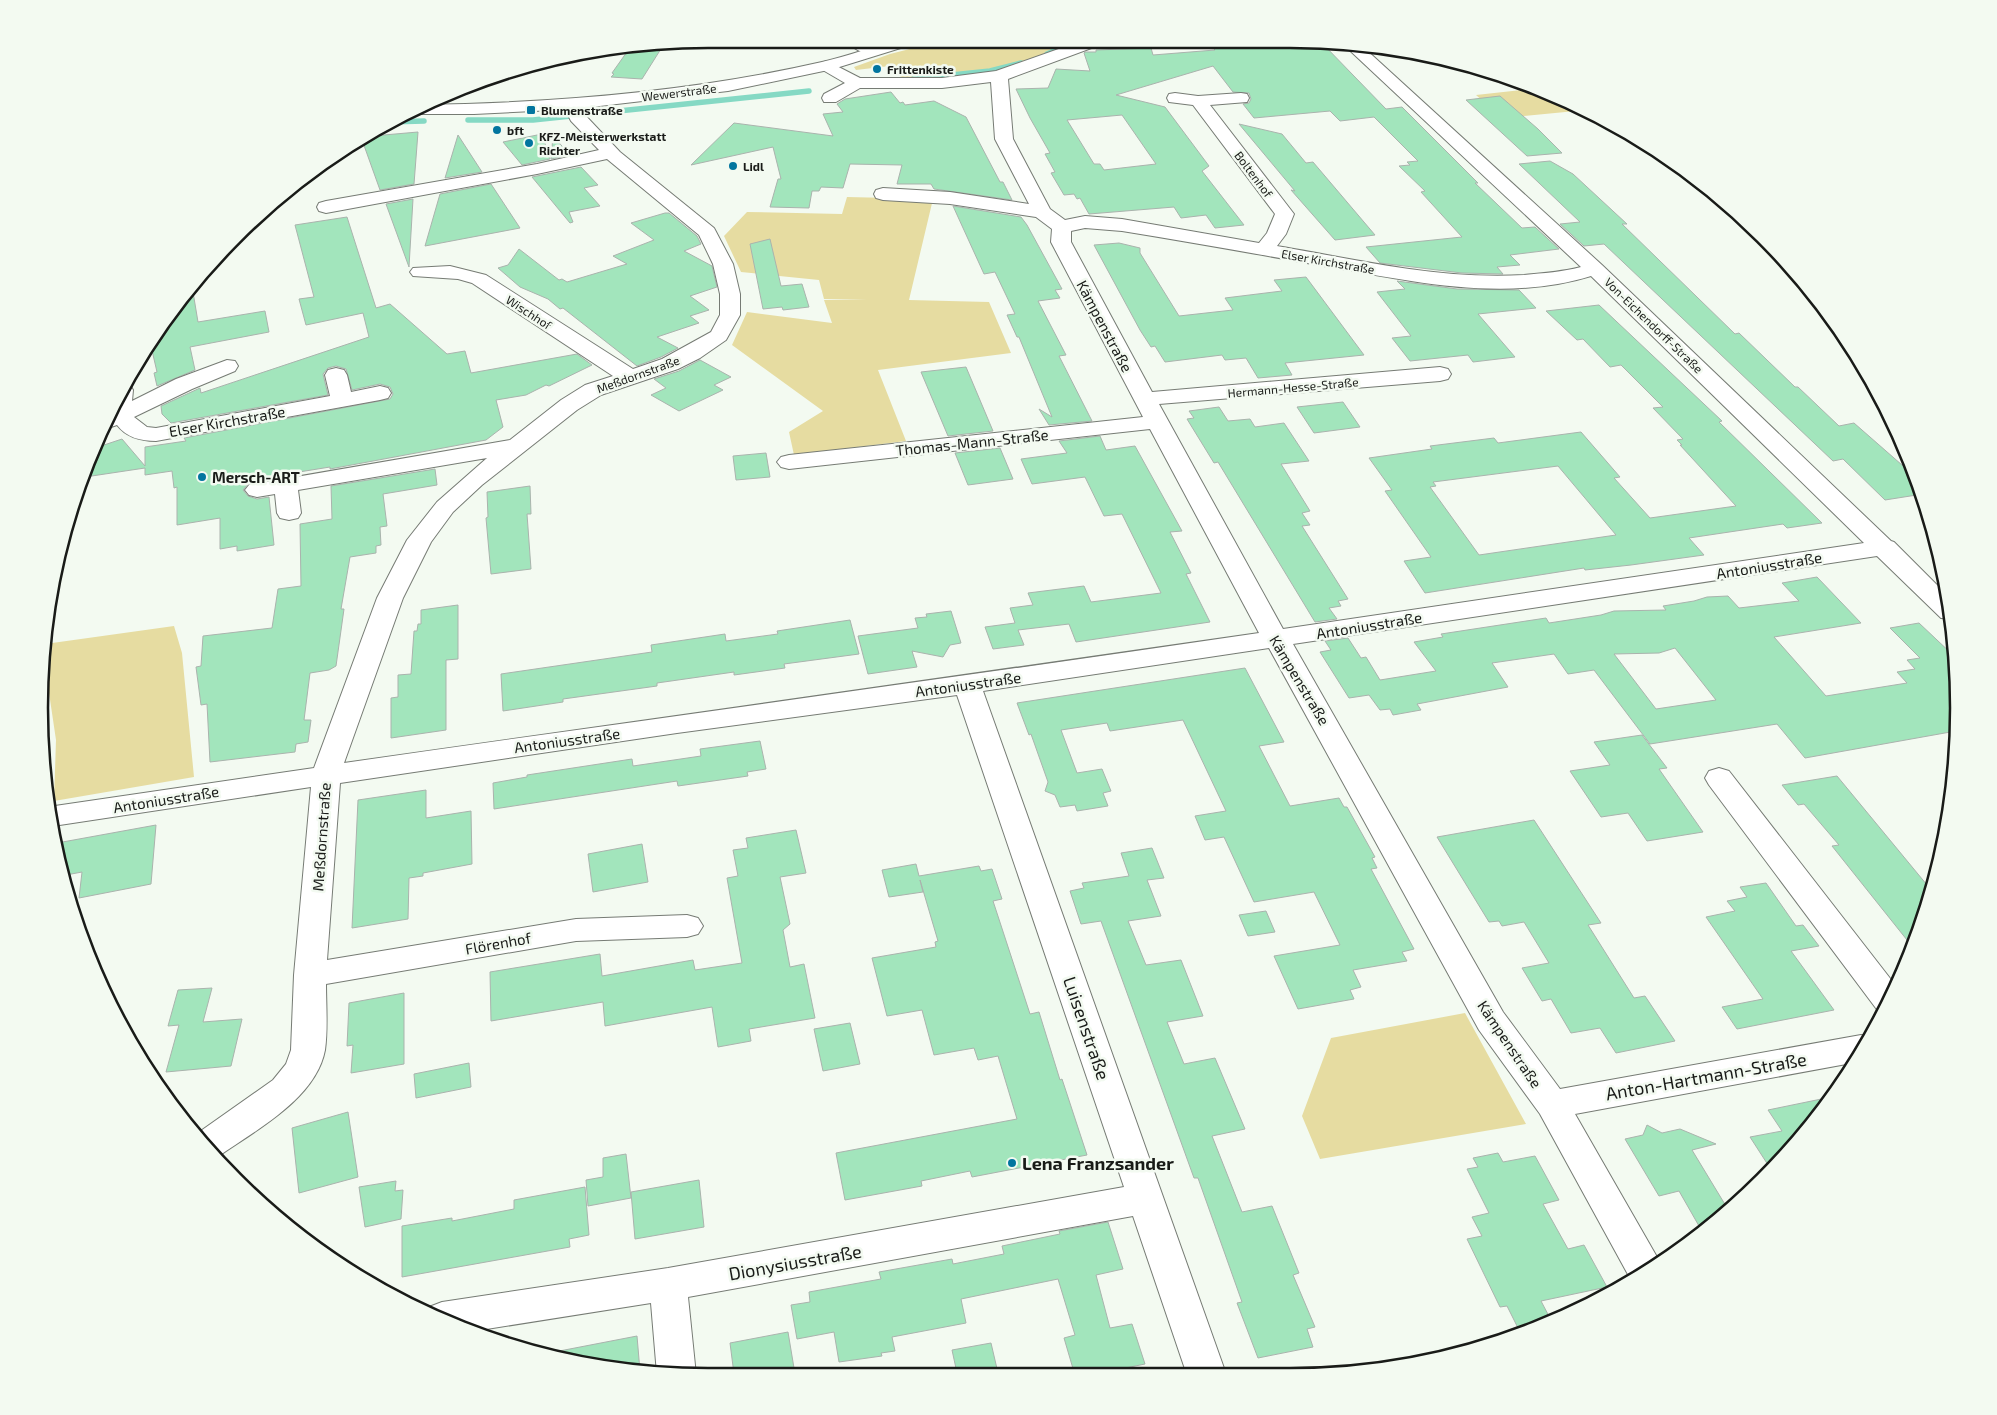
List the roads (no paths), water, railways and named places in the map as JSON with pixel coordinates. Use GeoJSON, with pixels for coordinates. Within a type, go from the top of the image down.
{"type":"FeatureCollection","features":[{"type":"Feature","properties":{"kind":"street"},"geometry":{"type":"LineString","coordinates":[[867,48],[872,51]]}},
{"type":"Feature","properties":{"kind":"street","name":"Wewerstraße"},"geometry":{"type":"LineString","coordinates":[[430,110],[575,111],[728,86],[827,66],[882,48]]}},
{"type":"Feature","properties":{"kind":"street"},"geometry":{"type":"LineString","coordinates":[[830,98],[857,83],[942,83],[999,76],[1077,48]]}},
{"type":"Feature","properties":{"kind":"street","name":"Von-Eichendorff-Straße"},"geometry":{"type":"LineString","coordinates":[[1359,51],[1595,269],[1941,603]]}},
{"type":"Feature","properties":{"kind":"street"},"geometry":{"type":"LineString","coordinates":[[827,66],[857,83]]}},
{"type":"Feature","properties":{"kind":"street","name":"Kämpenstraße"},"geometry":{"type":"LineString","coordinates":[[999,76],[1004,139],[1052,220],[1061,242],[1265,623],[1288,656],[1492,1021],[1552,1104],[1642,1265]]}},
{"type":"Feature","properties":{"kind":"street"},"geometry":{"type":"LineString","coordinates":[[1175,98],[1198,101],[1241,98]]}},
{"type":"Feature","properties":{"kind":"street","name":"Boltenhof"},"geometry":{"type":"LineString","coordinates":[[1198,101],[1285,214],[1276,234],[1264,250]]}},
{"type":"Feature","properties":{"kind":"street","name":"Meßdornstraße"},"geometry":{"type":"LineString","coordinates":[[211,1143],[285,1090],[300,1070],[308,1050],[310,975],[326,775],[390,598],[419,540],[445,507],[474,480],[580,397],[677,360],[709,344],[719,336],[730,315],[730,294],[723,264],[705,228],[662,197],[611,153],[575,111]]}},
{"type":"Feature","properties":{"kind":"street"},"geometry":{"type":"LineString","coordinates":[[326,207],[400,201],[611,153]]}},
{"type":"Feature","properties":{"kind":"street","name":"Elser Kirchstraße"},"geometry":{"type":"LineString","coordinates":[[883,194],[950,198],[1052,220],[1122,225],[1434,279],[1488,284],[1565,278],[1595,269]]}},
{"type":"Feature","properties":{"kind":"street","name":"Wischhof"},"geometry":{"type":"LineString","coordinates":[[420,272],[453,272],[470,275],[479,279],[630,377]]}},
{"type":"Feature","properties":{"kind":"street"},"geometry":{"type":"LineString","coordinates":[[116,416],[227,366]]}},
{"type":"Feature","properties":{"kind":"street","name":"Hermann-Hesse-Straße"},"geometry":{"type":"LineString","coordinates":[[1150,410],[1440,374]]}},
{"type":"Feature","properties":{"kind":"street"},"geometry":{"type":"LineString","coordinates":[[336,376],[342,400]]}},
{"type":"Feature","properties":{"kind":"street","name":"Elser Kirchstraße"},"geometry":{"type":"LineString","coordinates":[[114,419],[140,434],[155,434],[380,394]]}},
{"type":"Feature","properties":{"kind":"street","name":"Thomas-Mann-Straße"},"geometry":{"type":"LineString","coordinates":[[789,462],[1150,410]]}},
{"type":"Feature","properties":{"kind":"street","name":"Meßdornstraße"},"geometry":{"type":"LineString","coordinates":[[257,490],[514,447]]}},
{"type":"Feature","properties":{"kind":"street"},"geometry":{"type":"LineString","coordinates":[[286,486],[289,513]]}},
{"type":"Feature","properties":{"kind":"street","name":"Antoniusstraße"},"geometry":{"type":"LineString","coordinates":[[57,815],[326,775],[967,685],[1885,547]]}},
{"type":"Feature","properties":{"kind":"street","name":"Luisenstraße"},"geometry":{"type":"LineString","coordinates":[[967,685],[1205,1368]]}},
{"type":"Feature","properties":{"kind":"street"},"geometry":{"type":"LineString","coordinates":[[1719,778],[1884,994]]}},
{"type":"Feature","properties":{"kind":"street","name":"Flörenhof"},"geometry":{"type":"LineString","coordinates":[[310,975],[576,930],[687,926]]}},
{"type":"Feature","properties":{"kind":"street","name":"Anton-Hartmann-Straße"},"geometry":{"type":"LineString","coordinates":[[1552,1104],[1854,1049]]}},
{"type":"Feature","properties":{"kind":"street","name":"Dionysiusstraße"},"geometry":{"type":"LineString","coordinates":[[455,1317],[668,1284],[1147,1198]]}},
{"type":"Feature","properties":{"kind":"street"},"geometry":{"type":"LineString","coordinates":[[668,1284],[676,1367]]}},
{"type":"Feature","properties":{"kind":"waterway"},"geometry":{"type":"LineString","coordinates":[[1047,54],[1061,48]]}},
{"type":"Feature","properties":{"kind":"waterway"},"geometry":{"type":"LineString","coordinates":[[913,79],[990,71],[1021,63]]}},
{"type":"Feature","properties":{"kind":"waterway"},"geometry":{"type":"LineString","coordinates":[[468,120],[533,120],[809,91]]}},
{"type":"Feature","properties":{"kind":"waterway"},"geometry":{"type":"LineString","coordinates":[[405,122],[424,121]]}},
{"type":"Feature","properties":{"kind":"place","name":"Frittenkiste"},"geometry":{"type":"Point","coordinates":[877,69]}},
{"type":"Feature","properties":{"kind":"place","name":"Blumenstraße"},"geometry":{"type":"Point","coordinates":[531,110]}},
{"type":"Feature","properties":{"kind":"place","name":"bft"},"geometry":{"type":"Point","coordinates":[497,130]}},
{"type":"Feature","properties":{"kind":"place","name":"KFZ-Meisterwerkstatt Richter"},"geometry":{"type":"Point","coordinates":[529,143]}},
{"type":"Feature","properties":{"kind":"place","name":"Lidl"},"geometry":{"type":"Point","coordinates":[733,166]}},
{"type":"Feature","properties":{"kind":"place","name":"Mersch-ART"},"geometry":{"type":"Point","coordinates":[202,477]}},
{"type":"Feature","properties":{"kind":"place","name":"Lena Franzsander"},"geometry":{"type":"Point","coordinates":[1012,1163]}}]}
